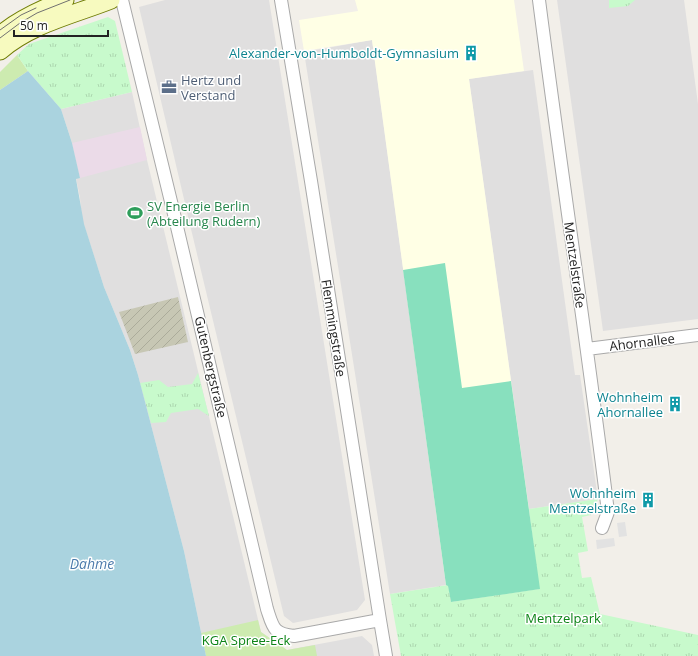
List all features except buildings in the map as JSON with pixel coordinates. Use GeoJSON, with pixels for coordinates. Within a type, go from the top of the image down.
{"type":"FeatureCollection","features":[{"type":"Feature","properties":{"kind":"main road"},"geometry":{"type":"LineString","coordinates":[[2,20],[33,0]]}},
{"type":"Feature","properties":{"kind":"main road"},"geometry":{"type":"LineString","coordinates":[[0,51],[8,37],[21,21],[33,13],[65,0]]}},
{"type":"Feature","properties":{"kind":"main road"},"geometry":{"type":"LineString","coordinates":[[8,37],[34,29],[111,0]]}},
{"type":"Feature","properties":{"kind":"street","name":"Gutenbergstraße"},"geometry":{"type":"LineString","coordinates":[[122,0],[272,625],[278,632],[285,635],[294,636],[380,620]]}},
{"type":"Feature","properties":{"kind":"street","name":"Flemmingstraße"},"geometry":{"type":"LineString","coordinates":[[281,0],[386,656]]}},
{"type":"Feature","properties":{"kind":"street","name":"Mentzelstraße"},"geometry":{"type":"LineString","coordinates":[[539,0],[608,512],[602,528]]}},
{"type":"Feature","properties":{"kind":"street","name":"Ahornallee"},"geometry":{"type":"LineString","coordinates":[[587,349],[698,335]]}},
{"type":"Feature","properties":{"kind":"shaded area"},"geometry":{"type":"Polygon","coordinates":[[[165,0],[269,0],[365,600],[357,610],[293,623],[284,616],[139,7],[165,0]]]}},
{"type":"Feature","properties":{"kind":"shaded area"},"geometry":{"type":"Polygon","coordinates":[[[355,0],[514,0],[524,71],[469,79],[540,589],[451,602],[448,586],[446,585],[372,40],[304,51],[299,20],[358,11],[355,0]]]}},
{"type":"Feature","properties":{"kind":"shaded area"},"geometry":{"type":"Polygon","coordinates":[[[557,0],[684,0],[698,104],[698,319],[603,331],[557,0]]]}},
{"type":"Feature","properties":{"kind":"shaded area"},"geometry":{"type":"Polygon","coordinates":[[[372,40],[446,585],[390,594],[304,52],[372,40]]]}},
{"type":"Feature","properties":{"kind":"shaded area"},"geometry":{"type":"Polygon","coordinates":[[[533,70],[575,375],[580,375],[598,499],[529,509],[469,79],[533,70]]]}},
{"type":"Feature","properties":{"kind":"shaded area"},"geometry":{"type":"Polygon","coordinates":[[[132,92],[147,160],[261,632],[287,650],[362,636],[372,645],[374,656],[206,656],[184,551],[138,375],[130,350],[104,287],[82,219],[76,178],[80,178],[72,143],[61,109],[132,92]]]}},
{"type":"Feature","properties":{"kind":"shaded area"},"geometry":{"type":"Polygon","coordinates":[[[140,127],[147,160],[80,178],[72,143],[140,127]]]}},
{"type":"Feature","properties":{"kind":"shaded area"},"geometry":{"type":"Polygon","coordinates":[[[178,297],[188,342],[135,354],[119,312],[178,297]]]}},
{"type":"Feature","properties":{"kind":"shaded area"},"geometry":{"type":"Polygon","coordinates":[[[625,522],[627,536],[619,537],[617,523],[625,522]]]}},
{"type":"Feature","properties":{"kind":"shaded area"},"geometry":{"type":"Polygon","coordinates":[[[614,538],[615,546],[597,549],[596,540],[614,538]]]}},
{"type":"Feature","properties":{"kind":"green space"},"geometry":{"type":"Polygon","coordinates":[[[609,0],[635,0],[628,6],[609,8],[609,0]]]}},
{"type":"Feature","properties":{"kind":"green space"},"geometry":{"type":"Polygon","coordinates":[[[108,17],[115,21],[132,92],[61,109],[28,71],[17,55],[29,44],[108,17]]]}},
{"type":"Feature","properties":{"kind":"green space"},"geometry":{"type":"Polygon","coordinates":[[[17,55],[28,71],[0,90],[0,72],[17,55]]]}},
{"type":"Feature","properties":{"kind":"green space"},"geometry":{"type":"Polygon","coordinates":[[[445,263],[462,388],[511,381],[540,589],[451,602],[448,586],[446,585],[403,270],[445,263]]]}},
{"type":"Feature","properties":{"kind":"green space"},"geometry":{"type":"Polygon","coordinates":[[[198,373],[209,416],[198,409],[171,413],[166,422],[151,423],[140,383],[159,380],[168,387],[192,384],[198,373]]]}},
{"type":"Feature","properties":{"kind":"green space","name":"Mentzelpark"},"geometry":{"type":"Polygon","coordinates":[[[598,499],[591,515],[582,517],[588,551],[578,553],[582,578],[591,577],[600,614],[698,635],[698,656],[401,656],[390,594],[448,585],[451,602],[539,589],[529,509],[598,499]]]}},
{"type":"Feature","properties":{"kind":"green space","name":"KGA Spree-Eck"},"geometry":{"type":"Polygon","coordinates":[[[258,620],[261,632],[287,650],[315,645],[317,656],[206,656],[201,633],[258,620]]]}},
{"type":"Feature","properties":{"kind":"water","name":"Dahme"},"geometry":{"type":"Polygon","coordinates":[[[28,71],[61,109],[72,143],[80,178],[76,179],[84,224],[104,287],[130,350],[138,375],[184,551],[206,656],[0,656],[0,90],[28,71]]]}},
{"type":"Feature","properties":{"kind":"tram line"},"geometry":{"type":"LineString","coordinates":[[0,38],[20,23],[37,13],[70,0]]}},
{"type":"Feature","properties":{"kind":"tram line"},"geometry":{"type":"LineString","coordinates":[[0,30],[21,15],[36,8]]}},
{"type":"Feature","properties":{"kind":"place","name":"Alexander-von-Humboldt-Gymnasium"},"geometry":{"type":"Point","coordinates":[471,53]}},
{"type":"Feature","properties":{"kind":"place","name":"Hertz und Verstand"},"geometry":{"type":"Point","coordinates":[169,87]}},
{"type":"Feature","properties":{"kind":"place","name":"SV Energie Berlin (Abteilung Rudern)"},"geometry":{"type":"Point","coordinates":[135,213]}},
{"type":"Feature","properties":{"kind":"place","name":"Wohnheim Ahornallee"},"geometry":{"type":"Point","coordinates":[675,404]}},
{"type":"Feature","properties":{"kind":"place","name":"Wohnheim Mentzelstraße"},"geometry":{"type":"Point","coordinates":[648,500]}}]}
